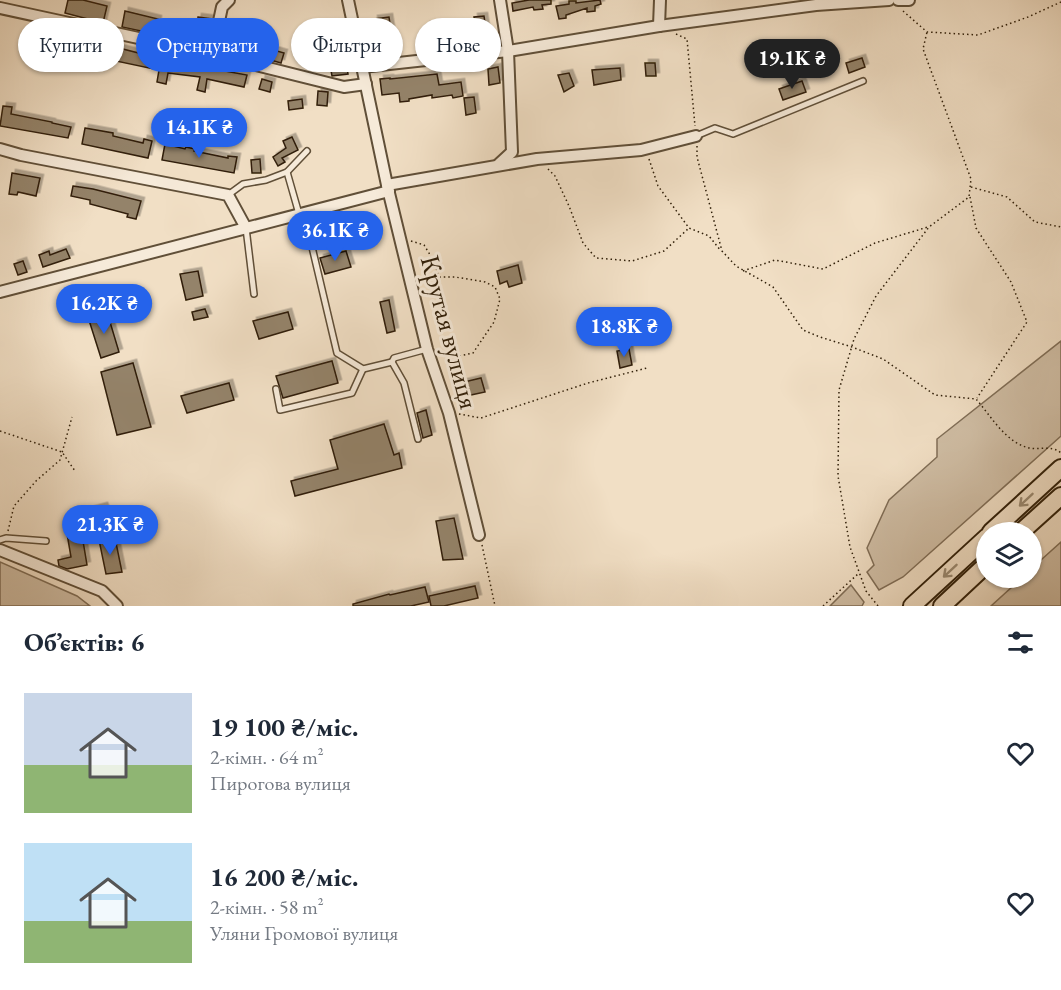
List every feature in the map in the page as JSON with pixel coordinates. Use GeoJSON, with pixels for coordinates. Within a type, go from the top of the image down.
{"type":"FeatureCollection","features":[{"type":"Feature","properties":{"kind":"main road"},"geometry":{"type":"LineString","coordinates":[[1003,522],[1061,468]]}},
{"type":"Feature","properties":{"kind":"main road"},"geometry":{"type":"LineString","coordinates":[[1032,522],[1061,496]]}},
{"type":"Feature","properties":{"kind":"main road"},"geometry":{"type":"LineString","coordinates":[[912,606],[976,547]]}},
{"type":"Feature","properties":{"kind":"main road"},"geometry":{"type":"LineString","coordinates":[[942,606],[976,574]]}},
{"type":"Feature","properties":{"kind":"street"},"geometry":{"type":"LineString","coordinates":[[220,18],[222,7],[229,0]]}},
{"type":"Feature","properties":{"kind":"street","name":"Крутая вулиця"},"geometry":{"type":"LineString","coordinates":[[348,0],[352,18]]}},
{"type":"Feature","properties":{"kind":"street"},"geometry":{"type":"LineString","coordinates":[[499,165],[512,152],[508,51],[500,0]]}},
{"type":"Feature","properties":{"kind":"street"},"geometry":{"type":"LineString","coordinates":[[659,26],[660,0]]}},
{"type":"Feature","properties":{"kind":"street"},"geometry":{"type":"LineString","coordinates":[[403,63],[508,51],[816,3],[909,0]]}},
{"type":"Feature","properties":{"kind":"street"},"geometry":{"type":"LineString","coordinates":[[0,8],[136,38]]}},
{"type":"Feature","properties":{"kind":"street"},"geometry":{"type":"LineString","coordinates":[[279,71],[344,87],[366,84]]}},
{"type":"Feature","properties":{"kind":"street","name":"Крутая вулиця"},"geometry":{"type":"LineString","coordinates":[[363,72],[388,188],[427,349],[449,413],[479,535]]}},
{"type":"Feature","properties":{"kind":"street"},"geometry":{"type":"LineString","coordinates":[[0,292],[302,214],[388,188],[537,159],[640,150],[696,136]]}},
{"type":"Feature","properties":{"kind":"street"},"geometry":{"type":"LineString","coordinates":[[0,149],[228,195],[246,228]]}},
{"type":"Feature","properties":{"kind":"street"},"geometry":{"type":"LineString","coordinates":[[0,550],[102,591],[117,606]]}},
{"type":"Feature","properties":{"kind":"lane"},"geometry":{"type":"LineString","coordinates":[[696,136],[715,128],[733,134],[863,81]]}},
{"type":"Feature","properties":{"kind":"lane"},"geometry":{"type":"LineString","coordinates":[[228,195],[243,184],[266,180],[287,171],[307,151]]}},
{"type":"Feature","properties":{"kind":"lane"},"geometry":{"type":"LineString","coordinates":[[287,171],[302,214],[337,353],[363,369],[393,362],[394,358],[427,349]]}},
{"type":"Feature","properties":{"kind":"lane"},"geometry":{"type":"LineString","coordinates":[[246,228],[255,294]]}},
{"type":"Feature","properties":{"kind":"lane"},"geometry":{"type":"LineString","coordinates":[[393,362],[404,383],[418,440]]}},
{"type":"Feature","properties":{"kind":"lane"},"geometry":{"type":"LineString","coordinates":[[276,389],[280,410],[352,393],[363,369]]}},
{"type":"Feature","properties":{"kind":"lane"},"geometry":{"type":"LineString","coordinates":[[3,539],[46,541]]}},
{"type":"Feature","properties":{"kind":"path"},"geometry":{"type":"LineString","coordinates":[[895,2],[927,32],[978,35],[1061,2]]}},
{"type":"Feature","properties":{"kind":"path"},"geometry":{"type":"LineString","coordinates":[[659,26],[687,39],[697,157],[722,251]]}},
{"type":"Feature","properties":{"kind":"path"},"geometry":{"type":"LineString","coordinates":[[927,32],[923,49],[971,179],[969,196],[976,228],[1011,282],[1027,322],[976,399]]}},
{"type":"Feature","properties":{"kind":"path"},"geometry":{"type":"LineString","coordinates":[[640,150],[649,159],[658,186],[689,228],[709,236],[736,266],[773,287],[803,330],[883,359],[935,395],[976,399],[1012,441],[1030,448],[1056,449],[1061,453]]}},
{"type":"Feature","properties":{"kind":"path"},"geometry":{"type":"LineString","coordinates":[[537,159],[555,176],[583,243],[596,258],[632,261],[664,251],[689,228]]}},
{"type":"Feature","properties":{"kind":"path"},"geometry":{"type":"LineString","coordinates":[[970,187],[1007,197],[1035,222],[1061,227]]}},
{"type":"Feature","properties":{"kind":"path"},"geometry":{"type":"LineString","coordinates":[[878,606],[866,591],[850,547],[838,476],[839,390],[854,339],[876,296],[928,227],[969,196]]}},
{"type":"Feature","properties":{"kind":"path"},"geometry":{"type":"LineString","coordinates":[[743,271],[775,260],[824,269],[875,243],[928,227]]}},
{"type":"Feature","properties":{"kind":"path"},"geometry":{"type":"LineString","coordinates":[[401,237],[424,245],[434,261],[439,278],[455,277],[485,282],[495,287],[500,299],[494,322],[474,353],[451,358],[427,349]]}},
{"type":"Feature","properties":{"kind":"path"},"geometry":{"type":"LineString","coordinates":[[449,413],[481,418],[588,383],[647,368]]}},
{"type":"Feature","properties":{"kind":"path"},"geometry":{"type":"LineString","coordinates":[[3,539],[14,506],[36,481],[60,460],[72,417]]}},
{"type":"Feature","properties":{"kind":"path"},"geometry":{"type":"LineString","coordinates":[[0,431],[62,452],[75,471]]}},
{"type":"Feature","properties":{"kind":"path"},"geometry":{"type":"LineString","coordinates":[[479,535],[495,606]]}},
{"type":"Feature","properties":{"kind":"path"},"geometry":{"type":"LineString","coordinates":[[823,606],[859,573]]}},
{"type":"Feature","properties":{"kind":"shaded area"},"geometry":{"type":"Polygon","coordinates":[[[1061,341],[1061,436],[903,577],[879,590],[867,572],[874,565],[867,548],[889,500],[937,457],[937,439],[1061,341]]]}},
{"type":"Feature","properties":{"kind":"shaded area"},"geometry":{"type":"Polygon","coordinates":[[[1061,542],[1061,606],[991,606],[1011,588],[1042,588],[1042,559],[1061,542]]]}},
{"type":"Feature","properties":{"kind":"shaded area"},"geometry":{"type":"Polygon","coordinates":[[[0,562],[77,596],[90,606],[0,606],[0,562]]]}},
{"type":"Feature","properties":{"kind":"shaded area"},"geometry":{"type":"Polygon","coordinates":[[[851,585],[864,602],[862,606],[830,606],[851,585]]]}},
{"type":"Feature","properties":{"kind":"building"},"geometry":{"type":"Polygon","coordinates":[[[68,0],[83,0],[107,6],[104,18],[84,18],[65,13],[68,0]]]}},
{"type":"Feature","properties":{"kind":"building"},"geometry":{"type":"Polygon","coordinates":[[[551,0],[551,4],[542,5],[543,9],[534,10],[533,7],[513,11],[512,3],[551,0]]]}},
{"type":"Feature","properties":{"kind":"building"},"geometry":{"type":"Polygon","coordinates":[[[600,0],[601,4],[595,6],[595,11],[587,12],[587,8],[559,19],[556,6],[569,4],[569,1],[576,1],[576,3],[600,0]]]}},
{"type":"Feature","properties":{"kind":"building"},"geometry":{"type":"Polygon","coordinates":[[[125,11],[154,18],[136,18],[136,30],[124,27],[125,11]]]}},
{"type":"Feature","properties":{"kind":"building"},"geometry":{"type":"Polygon","coordinates":[[[124,49],[136,52],[136,65],[124,63],[124,49]]]}},
{"type":"Feature","properties":{"kind":"building"},"geometry":{"type":"Polygon","coordinates":[[[279,52],[284,53],[281,63],[279,62],[279,52]]]}},
{"type":"Feature","properties":{"kind":"building"},"geometry":{"type":"Polygon","coordinates":[[[862,58],[865,67],[849,73],[846,63],[862,58]]]}},
{"type":"Feature","properties":{"kind":"building"},"geometry":{"type":"Polygon","coordinates":[[[645,63],[655,63],[656,76],[646,76],[645,63]]]}},
{"type":"Feature","properties":{"kind":"building"},"geometry":{"type":"Polygon","coordinates":[[[620,68],[621,80],[594,85],[592,70],[620,68]]]}},
{"type":"Feature","properties":{"kind":"building"},"geometry":{"type":"Polygon","coordinates":[[[159,72],[230,72],[247,75],[244,87],[207,79],[205,92],[197,90],[200,77],[168,73],[166,84],[157,82],[159,72]]]}},
{"type":"Feature","properties":{"kind":"building"},"geometry":{"type":"Polygon","coordinates":[[[331,72],[348,72],[348,74],[332,76],[331,72]]]}},
{"type":"Feature","properties":{"kind":"building"},"geometry":{"type":"Polygon","coordinates":[[[488,72],[499,72],[500,83],[489,85],[488,72]]]}},
{"type":"Feature","properties":{"kind":"building"},"geometry":{"type":"Polygon","coordinates":[[[569,73],[574,86],[564,92],[558,75],[569,73]]]}},
{"type":"Feature","properties":{"kind":"building"},"geometry":{"type":"Polygon","coordinates":[[[437,74],[439,85],[461,82],[463,96],[432,98],[432,95],[400,102],[399,93],[382,95],[380,79],[437,74]]]}},
{"type":"Feature","properties":{"kind":"building"},"geometry":{"type":"Polygon","coordinates":[[[262,79],[272,82],[270,92],[259,89],[262,79]]]}},
{"type":"Feature","properties":{"kind":"building"},"geometry":{"type":"Polygon","coordinates":[[[802,81],[806,92],[783,100],[779,89],[802,81]]]}},
{"type":"Feature","properties":{"kind":"building"},"geometry":{"type":"Polygon","coordinates":[[[318,91],[328,92],[327,106],[317,105],[318,91]]]}},
{"type":"Feature","properties":{"kind":"building"},"geometry":{"type":"Polygon","coordinates":[[[474,97],[476,113],[466,115],[464,98],[474,97]]]}},
{"type":"Feature","properties":{"kind":"building"},"geometry":{"type":"Polygon","coordinates":[[[302,99],[303,108],[289,110],[288,101],[302,99]]]}},
{"type":"Feature","properties":{"kind":"building"},"geometry":{"type":"Polygon","coordinates":[[[3,106],[12,107],[11,114],[71,127],[68,138],[0,126],[3,106]]]}},
{"type":"Feature","properties":{"kind":"building"},"geometry":{"type":"Polygon","coordinates":[[[85,128],[113,133],[113,136],[143,143],[144,139],[152,141],[148,158],[82,144],[85,128]]]}},
{"type":"Feature","properties":{"kind":"building"},"geometry":{"type":"Polygon","coordinates":[[[292,137],[298,150],[282,158],[285,162],[278,166],[273,157],[286,148],[283,141],[292,137]]]}},
{"type":"Feature","properties":{"kind":"building"},"geometry":{"type":"Polygon","coordinates":[[[165,144],[228,158],[228,156],[237,157],[234,173],[162,160],[165,144]]]}},
{"type":"Feature","properties":{"kind":"building"},"geometry":{"type":"Polygon","coordinates":[[[260,159],[261,173],[252,173],[251,160],[260,159]]]}},
{"type":"Feature","properties":{"kind":"building"},"geometry":{"type":"Polygon","coordinates":[[[12,173],[40,178],[36,196],[18,192],[17,195],[9,194],[12,173]]]}},
{"type":"Feature","properties":{"kind":"building"},"geometry":{"type":"Polygon","coordinates":[[[73,186],[141,201],[136,219],[127,217],[128,214],[90,204],[90,200],[71,196],[73,186]]]}},
{"type":"Feature","properties":{"kind":"building"},"geometry":{"type":"Polygon","coordinates":[[[66,249],[70,258],[43,267],[39,255],[49,251],[50,255],[66,249]]]}},
{"type":"Feature","properties":{"kind":"building"},"geometry":{"type":"Polygon","coordinates":[[[346,251],[351,267],[325,274],[320,258],[346,251]]]}},
{"type":"Feature","properties":{"kind":"building"},"geometry":{"type":"Polygon","coordinates":[[[23,261],[27,272],[18,275],[14,264],[23,261]]]}},
{"type":"Feature","properties":{"kind":"building"},"geometry":{"type":"Polygon","coordinates":[[[518,265],[522,283],[509,287],[507,281],[500,284],[497,271],[518,265]]]}},
{"type":"Feature","properties":{"kind":"building"},"geometry":{"type":"Polygon","coordinates":[[[198,271],[203,296],[186,300],[180,274],[198,271]]]}},
{"type":"Feature","properties":{"kind":"building"},"geometry":{"type":"Polygon","coordinates":[[[389,300],[395,331],[387,333],[380,302],[389,300]]]}},
{"type":"Feature","properties":{"kind":"building"},"geometry":{"type":"Polygon","coordinates":[[[205,309],[208,317],[194,320],[192,312],[205,309]]]}},
{"type":"Feature","properties":{"kind":"building"},"geometry":{"type":"Polygon","coordinates":[[[107,312],[119,352],[101,358],[88,317],[107,312]]]}},
{"type":"Feature","properties":{"kind":"building"},"geometry":{"type":"Polygon","coordinates":[[[288,312],[293,329],[259,339],[253,321],[288,312]]]}},
{"type":"Feature","properties":{"kind":"building"},"geometry":{"type":"Polygon","coordinates":[[[629,349],[632,365],[620,368],[617,351],[629,349]]]}},
{"type":"Feature","properties":{"kind":"building"},"geometry":{"type":"Polygon","coordinates":[[[332,361],[338,383],[283,398],[276,376],[332,361]]]}},
{"type":"Feature","properties":{"kind":"building"},"geometry":{"type":"Polygon","coordinates":[[[133,363],[151,427],[117,435],[101,372],[133,363]]]}},
{"type":"Feature","properties":{"kind":"building"},"geometry":{"type":"Polygon","coordinates":[[[481,378],[485,392],[466,396],[464,382],[481,378]]]}},
{"type":"Feature","properties":{"kind":"building"},"geometry":{"type":"Polygon","coordinates":[[[229,383],[234,400],[187,413],[181,396],[229,383]]]}},
{"type":"Feature","properties":{"kind":"building"},"geometry":{"type":"Polygon","coordinates":[[[426,410],[432,435],[423,438],[417,413],[426,410]]]}},
{"type":"Feature","properties":{"kind":"building"},"geometry":{"type":"Polygon","coordinates":[[[384,424],[394,455],[399,453],[402,468],[295,496],[291,481],[338,469],[330,440],[384,424]]]}},
{"type":"Feature","properties":{"kind":"building"},"geometry":{"type":"Polygon","coordinates":[[[104,506],[110,521],[81,529],[87,565],[67,569],[59,566],[58,560],[71,557],[65,522],[91,517],[89,510],[104,506]]]}},
{"type":"Feature","properties":{"kind":"building"},"geometry":{"type":"Polygon","coordinates":[[[454,518],[463,559],[443,560],[436,521],[454,518]]]}},
{"type":"Feature","properties":{"kind":"building"},"geometry":{"type":"Polygon","coordinates":[[[115,538],[122,572],[106,574],[99,540],[115,538]]]}},
{"type":"Feature","properties":{"kind":"building"},"geometry":{"type":"Polygon","coordinates":[[[475,586],[478,598],[444,606],[431,606],[429,596],[475,586]]]}},
{"type":"Feature","properties":{"kind":"building"},"geometry":{"type":"Polygon","coordinates":[[[425,587],[429,602],[411,606],[353,606],[353,604],[389,594],[425,587]]]}}]}
